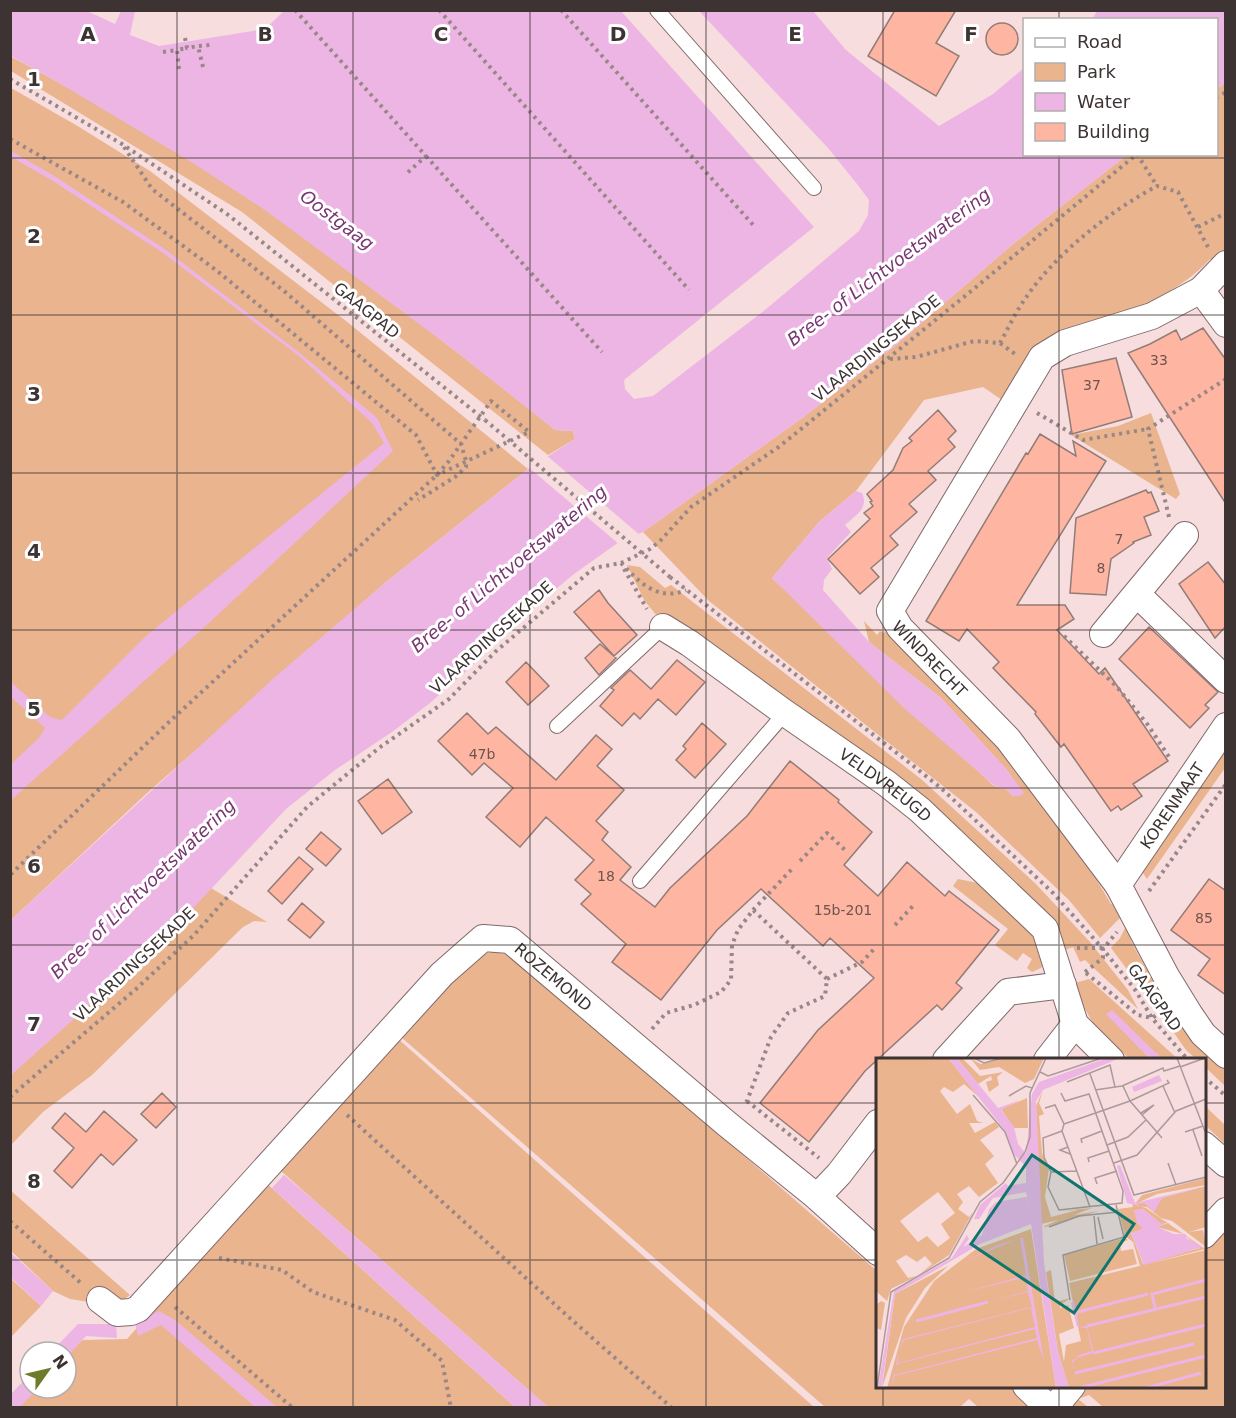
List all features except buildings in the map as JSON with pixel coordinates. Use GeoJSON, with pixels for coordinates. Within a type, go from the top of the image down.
{"type":"FeatureCollection","features":[{"type":"Feature","properties":{"kind":"street","name":"WINDRECHT"},"geometry":{"type":"LineString","coordinates":[[1223,267],[1201,290],[1152,316],[1065,343],[1042,357],[890,611],[900,628],[1008,739],[1118,885],[1132,914],[1190,1015],[1203,1034],[1226,1055]]}},
{"type":"Feature","properties":{"kind":"street"},"geometry":{"type":"LineString","coordinates":[[1201,290],[1226,324]]}},
{"type":"Feature","properties":{"kind":"street"},"geometry":{"type":"LineString","coordinates":[[1103,634],[1185,535]]}},
{"type":"Feature","properties":{"kind":"street"},"geometry":{"type":"LineString","coordinates":[[1137,594],[1226,680]]}},
{"type":"Feature","properties":{"kind":"street","name":"VELDVREUGD"},"geometry":{"type":"LineString","coordinates":[[663,627],[886,783],[920,810],[1045,929],[1075,1024],[1110,1058]]}},
{"type":"Feature","properties":{"kind":"street","name":"KORENMAAT"},"geometry":{"type":"LineString","coordinates":[[1118,885],[1226,726]]}},
{"type":"Feature","properties":{"kind":"street","name":"ROZEMOND"},"geometry":{"type":"LineString","coordinates":[[100,1300],[117,1313],[123,1314],[138,1309],[442,974],[483,938],[510,940],[817,1197],[876,1250]]}},
{"type":"Feature","properties":{"kind":"street"},"geometry":{"type":"LineString","coordinates":[[947,1058],[1008,992],[1063,985]]}},
{"type":"Feature","properties":{"kind":"street"},"geometry":{"type":"LineString","coordinates":[[1048,1058],[1075,1024]]}},
{"type":"Feature","properties":{"kind":"street"},"geometry":{"type":"LineString","coordinates":[[817,1197],[839,1174],[876,1127]]}},
{"type":"Feature","properties":{"kind":"street"},"geometry":{"type":"LineString","coordinates":[[1206,1147],[1226,1164]]}},
{"type":"Feature","properties":{"kind":"street"},"geometry":{"type":"LineString","coordinates":[[1206,1233],[1226,1211]]}},
{"type":"Feature","properties":{"kind":"street"},"geometry":{"type":"LineString","coordinates":[[1028,1388],[1049,1407]]}},
{"type":"Feature","properties":{"kind":"street"},"geometry":{"type":"LineString","coordinates":[[1054,1407],[1070,1388]]}},
{"type":"Feature","properties":{"kind":"lane"},"geometry":{"type":"LineString","coordinates":[[657,10],[814,188]]}},
{"type":"Feature","properties":{"kind":"lane"},"geometry":{"type":"LineString","coordinates":[[557,726],[663,627]]}},
{"type":"Feature","properties":{"kind":"lane"},"geometry":{"type":"LineString","coordinates":[[640,881],[785,713]]}},
{"type":"Feature","properties":{"kind":"path"},"geometry":{"type":"LineString","coordinates":[[295,10],[602,352]]}},
{"type":"Feature","properties":{"kind":"path"},"geometry":{"type":"LineString","coordinates":[[439,10],[689,290]]}},
{"type":"Feature","properties":{"kind":"path"},"geometry":{"type":"LineString","coordinates":[[561,10],[755,227]]}},
{"type":"Feature","properties":{"kind":"path"},"geometry":{"type":"LineString","coordinates":[[185,38],[187,48]]}},
{"type":"Feature","properties":{"kind":"path"},"geometry":{"type":"LineString","coordinates":[[163,52],[211,45]]}},
{"type":"Feature","properties":{"kind":"path"},"geometry":{"type":"LineString","coordinates":[[198,46],[203,67]]}},
{"type":"Feature","properties":{"kind":"path"},"geometry":{"type":"LineString","coordinates":[[177,50],[179,69]]}},
{"type":"Feature","properties":{"kind":"path","name":"GAAGPAD"},"geometry":{"type":"LineString","coordinates":[[10,79],[122,144],[227,214],[485,420],[686,590],[676,594],[666,594],[650,589],[621,563]]}},
{"type":"Feature","properties":{"kind":"path"},"geometry":{"type":"LineString","coordinates":[[10,139],[123,202],[216,270],[416,435],[437,474]]}},
{"type":"Feature","properties":{"kind":"path"},"geometry":{"type":"LineString","coordinates":[[122,144],[152,189],[284,291],[461,444],[466,467],[455,477],[418,500]]}},
{"type":"Feature","properties":{"kind":"path"},"geometry":{"type":"LineString","coordinates":[[406,174],[426,156]]}},
{"type":"Feature","properties":{"kind":"path","name":"VLAARDINGSEKADE"},"geometry":{"type":"LineString","coordinates":[[10,1096],[136,989],[194,935],[307,807],[379,748],[449,699],[495,652],[594,568],[621,563],[650,549],[691,507],[780,446],[1135,156]]}},
{"type":"Feature","properties":{"kind":"path"},"geometry":{"type":"LineString","coordinates":[[1138,156],[1157,186],[1178,192],[1223,267]]}},
{"type":"Feature","properties":{"kind":"path"},"geometry":{"type":"LineString","coordinates":[[1000,344],[1024,299],[1053,263],[1126,203],[1157,186]]}},
{"type":"Feature","properties":{"kind":"path"},"geometry":{"type":"LineString","coordinates":[[1198,227],[1226,213]]}},
{"type":"Feature","properties":{"kind":"path"},"geometry":{"type":"LineString","coordinates":[[889,359],[916,357],[974,341],[1000,344],[1035,368]]}},
{"type":"Feature","properties":{"kind":"path"},"geometry":{"type":"LineString","coordinates":[[1016,400],[1083,440],[1148,429],[1226,379]]}},
{"type":"Feature","properties":{"kind":"path"},"geometry":{"type":"LineString","coordinates":[[10,875],[168,723],[437,474],[491,401],[529,432],[437,474]]}},
{"type":"Feature","properties":{"kind":"path"},"geometry":{"type":"LineString","coordinates":[[1148,429],[1170,519],[1185,535]]}},
{"type":"Feature","properties":{"kind":"path"},"geometry":{"type":"LineString","coordinates":[[621,563],[644,605],[663,627]]}},
{"type":"Feature","properties":{"kind":"path"},"geometry":{"type":"LineString","coordinates":[[1064,636],[1117,687],[1148,725],[1187,783]]}},
{"type":"Feature","properties":{"kind":"path"},"geometry":{"type":"LineString","coordinates":[[1132,914],[1226,784]]}},
{"type":"Feature","properties":{"kind":"path"},"geometry":{"type":"LineString","coordinates":[[800,861],[827,833],[845,850]]}},
{"type":"Feature","properties":{"kind":"path"},"geometry":{"type":"LineString","coordinates":[[636,1047],[666,1013],[694,1005],[721,992],[731,980],[732,945],[738,930],[753,910],[792,869]]}},
{"type":"Feature","properties":{"kind":"path"},"geometry":{"type":"LineString","coordinates":[[895,925],[913,906]]}},
{"type":"Feature","properties":{"kind":"path"},"geometry":{"type":"LineString","coordinates":[[753,910],[827,980]]}},
{"type":"Feature","properties":{"kind":"path"},"geometry":{"type":"LineString","coordinates":[[827,980],[862,962],[874,949]]}},
{"type":"Feature","properties":{"kind":"path","name":"GAAGPAD"},"geometry":{"type":"LineString","coordinates":[[1085,972],[1103,958],[1103,949],[1136,991],[1152,1018],[1187,1058]]}},
{"type":"Feature","properties":{"kind":"path"},"geometry":{"type":"LineString","coordinates":[[1063,985],[1085,972],[1138,1015],[1152,1018]]}},
{"type":"Feature","properties":{"kind":"path"},"geometry":{"type":"LineString","coordinates":[[727,1124],[747,1101],[771,1037],[788,1013],[825,996],[827,980]]}},
{"type":"Feature","properties":{"kind":"path"},"geometry":{"type":"LineString","coordinates":[[1206,1079],[1226,1096]]}},
{"type":"Feature","properties":{"kind":"path"},"geometry":{"type":"LineString","coordinates":[[329,1099],[573,1321],[672,1407]]}},
{"type":"Feature","properties":{"kind":"path"},"geometry":{"type":"LineString","coordinates":[[747,1101],[839,1174]]}},
{"type":"Feature","properties":{"kind":"path"},"geometry":{"type":"LineString","coordinates":[[10,1221],[100,1300]]}},
{"type":"Feature","properties":{"kind":"path"},"geometry":{"type":"LineString","coordinates":[[191,1252],[282,1270],[313,1292],[395,1320],[442,1361],[451,1407]]}},
{"type":"Feature","properties":{"kind":"path"},"geometry":{"type":"LineString","coordinates":[[154,1293],[176,1308],[293,1407]]}},
{"type":"Feature","properties":{"kind":"green space"},"geometry":{"type":"Polygon","coordinates":[[[10,56],[141,129],[237,190],[376,291],[555,430],[573,431],[575,439],[548,455],[242,212],[11,71],[10,56]]]}},
{"type":"Feature","properties":{"kind":"green space"},"geometry":{"type":"Polygon","coordinates":[[[1225,83],[1224,252],[1213,262],[1210,259],[1170,291],[1137,309],[1088,328],[1048,338],[1028,358],[1002,400],[983,387],[924,400],[856,491],[819,522],[772,578],[994,786],[1006,789],[1013,796],[1023,793],[1006,769],[941,698],[869,642],[864,621],[877,635],[880,631],[884,633],[888,629],[996,738],[1095,877],[1111,904],[1119,906],[1125,916],[1120,918],[1100,938],[1069,900],[976,812],[709,601],[643,532],[805,416],[897,344],[1013,244],[1126,156],[1218,156],[1218,88],[1225,83]]]}},
{"type":"Feature","properties":{"kind":"green space"},"geometry":{"type":"Polygon","coordinates":[[[11,88],[150,171],[346,321],[528,469],[386,582],[145,795],[11,920],[11,88]]]}},
{"type":"Feature","properties":{"kind":"green space"},"geometry":{"type":"Polygon","coordinates":[[[1151,413],[1180,494],[1176,499],[1071,435],[1118,426],[1151,413]]]}},
{"type":"Feature","properties":{"kind":"green space"},"geometry":{"type":"Polygon","coordinates":[[[627,565],[640,567],[665,588],[671,585],[921,779],[1036,884],[1090,942],[1128,990],[1138,1009],[1085,960],[1080,962],[1073,947],[1065,950],[1050,919],[662,622],[644,600],[627,565]]]}},
{"type":"Feature","properties":{"kind":"green space"},"geometry":{"type":"Polygon","coordinates":[[[1225,740],[1225,768],[1147,879],[1141,870],[1225,740]]]}},
{"type":"Feature","properties":{"kind":"green space"},"geometry":{"type":"Polygon","coordinates":[[[958,879],[978,883],[1034,933],[1044,962],[1041,968],[1032,972],[1027,968],[1032,959],[1023,953],[1017,961],[995,945],[1008,929],[953,886],[958,879]]]}},
{"type":"Feature","properties":{"kind":"green space"},"geometry":{"type":"Polygon","coordinates":[[[211,888],[267,922],[254,921],[243,927],[92,1075],[43,1112],[11,1145],[10,1075],[167,936],[211,888]]]}},
{"type":"Feature","properties":{"kind":"green space"},"geometry":{"type":"Polygon","coordinates":[[[1128,922],[1133,930],[1131,941],[1161,996],[1171,1000],[1156,1008],[1111,948],[1120,938],[1128,922]]]}},
{"type":"Feature","properties":{"kind":"green space"},"geometry":{"type":"Polygon","coordinates":[[[492,952],[512,955],[876,1270],[876,1388],[1011,1388],[1035,1407],[978,1407],[969,1399],[960,1407],[825,1407],[401,1037],[473,957],[492,952]]]}},
{"type":"Feature","properties":{"kind":"green space"},"geometry":{"type":"Polygon","coordinates":[[[1089,979],[1177,1058],[1162,1058],[1107,1014],[1150,1058],[1129,1058],[1097,1030],[1085,1009],[1075,983],[1089,979]]]}},
{"type":"Feature","properties":{"kind":"green space"},"geometry":{"type":"Polygon","coordinates":[[[1175,1007],[1225,1066],[1225,1086],[1206,1068],[1206,1058],[1195,1058],[1186,1050],[1162,1016],[1175,1007]]]}},
{"type":"Feature","properties":{"kind":"green space"},"geometry":{"type":"Polygon","coordinates":[[[396,1037],[814,1407],[548,1407],[281,1171],[396,1037]]]}},
{"type":"Feature","properties":{"kind":"green space"},"geometry":{"type":"Polygon","coordinates":[[[1206,1107],[1225,1125],[1225,1144],[1206,1126],[1206,1107]]]}},
{"type":"Feature","properties":{"kind":"green space"},"geometry":{"type":"Polygon","coordinates":[[[264,1181],[515,1407],[13,1408],[20,1400],[78,1400],[78,1344],[83,1340],[127,1339],[264,1181]]]}},
{"type":"Feature","properties":{"kind":"green space"},"geometry":{"type":"Polygon","coordinates":[[[10,1190],[130,1295],[115,1306],[70,1299],[53,1291],[11,1251],[10,1190]]]}},
{"type":"Feature","properties":{"kind":"green space"},"geometry":{"type":"Polygon","coordinates":[[[1225,1223],[1225,1407],[1103,1407],[1089,1395],[1078,1399],[1088,1407],[1069,1408],[1079,1388],[1206,1388],[1206,1246],[1225,1223]]]}},
{"type":"Feature","properties":{"kind":"green space"},"geometry":{"type":"Polygon","coordinates":[[[10,1278],[41,1306],[11,1337],[10,1337],[10,1278]]]}},
{"type":"Feature","properties":{"kind":"water"},"geometry":{"type":"Polygon","coordinates":[[[1098,10],[1225,11],[1225,83],[1218,88],[1218,18],[1093,18],[1098,10]]]}},
{"type":"Feature","properties":{"kind":"water"},"geometry":{"type":"Polygon","coordinates":[[[11,11],[87,11],[115,24],[121,11],[135,11],[130,35],[159,46],[265,29],[284,11],[621,11],[814,227],[624,380],[625,389],[634,399],[653,396],[765,310],[859,231],[868,215],[869,200],[828,148],[699,11],[813,11],[846,50],[939,126],[993,94],[1023,69],[1023,156],[1126,156],[1013,244],[897,344],[805,416],[643,532],[619,542],[574,574],[514,624],[470,668],[430,703],[335,770],[286,809],[167,936],[11,1075],[11,920],[275,677],[386,582],[528,469],[575,439],[573,431],[555,430],[453,349],[265,210],[193,163],[11,56],[11,11]]]}},
{"type":"Feature","properties":{"kind":"water"},"geometry":{"type":"Polygon","coordinates":[[[11,151],[56,177],[166,250],[301,354],[377,418],[393,451],[209,623],[11,800],[11,764],[39,738],[45,728],[11,697],[11,682],[50,717],[62,720],[147,635],[384,443],[372,423],[299,356],[163,253],[53,181],[11,157],[11,151]]]}},
{"type":"Feature","properties":{"kind":"water"},"geometry":{"type":"Polygon","coordinates":[[[856,491],[862,493],[863,507],[845,525],[851,532],[827,558],[832,569],[824,580],[823,590],[869,642],[941,698],[1006,769],[1024,793],[1020,796],[1013,796],[1006,789],[995,786],[905,709],[772,578],[819,522],[856,491]]]}},
{"type":"Feature","properties":{"kind":"water"},"geometry":{"type":"Polygon","coordinates":[[[1112,1010],[1162,1058],[1150,1058],[1106,1014],[1112,1010]]]}},
{"type":"Feature","properties":{"kind":"water"},"geometry":{"type":"Polygon","coordinates":[[[284,1175],[548,1407],[515,1407],[272,1188],[284,1175]]]}},
{"type":"Feature","properties":{"kind":"water"},"geometry":{"type":"Polygon","coordinates":[[[10,1252],[53,1291],[41,1306],[11,1278],[10,1252]]]}},
{"type":"Feature","properties":{"kind":"water"},"geometry":{"type":"Polygon","coordinates":[[[159,1311],[175,1320],[277,1407],[255,1407],[161,1325],[138,1336],[135,1323],[159,1311]]]}},
{"type":"Feature","properties":{"kind":"water"},"geometry":{"type":"Polygon","coordinates":[[[78,1324],[116,1324],[117,1338],[86,1336],[78,1345],[78,1340],[63,1340],[78,1324]]]}},
{"type":"Feature","properties":{"kind":"water"},"geometry":{"type":"Polygon","coordinates":[[[18,1387],[18,1400],[27,1400],[20,1407],[11,1407],[11,1394],[18,1387]]]}},
{"type":"Feature","properties":{"kind":"pier"},"geometry":{"type":"Polygon","coordinates":[[[545,454],[641,536],[620,545],[527,466],[545,454]]]}},
{"type":"Feature","properties":{"kind":"water label","name":"Oostgaag"},"geometry":{"type":"Point","coordinates":[337,220]}},
{"type":"Feature","properties":{"kind":"water label","name":"Bree- of Lichtvoetswatering"},"geometry":{"type":"Point","coordinates":[889,267]}},
{"type":"Feature","properties":{"kind":"water label","name":"Bree- of Lichtvoetswatering"},"geometry":{"type":"Point","coordinates":[509,569]}},
{"type":"Feature","properties":{"kind":"water label","name":"Bree- of Lichtvoetswatering"},"geometry":{"type":"Point","coordinates":[143,889]}}]}
